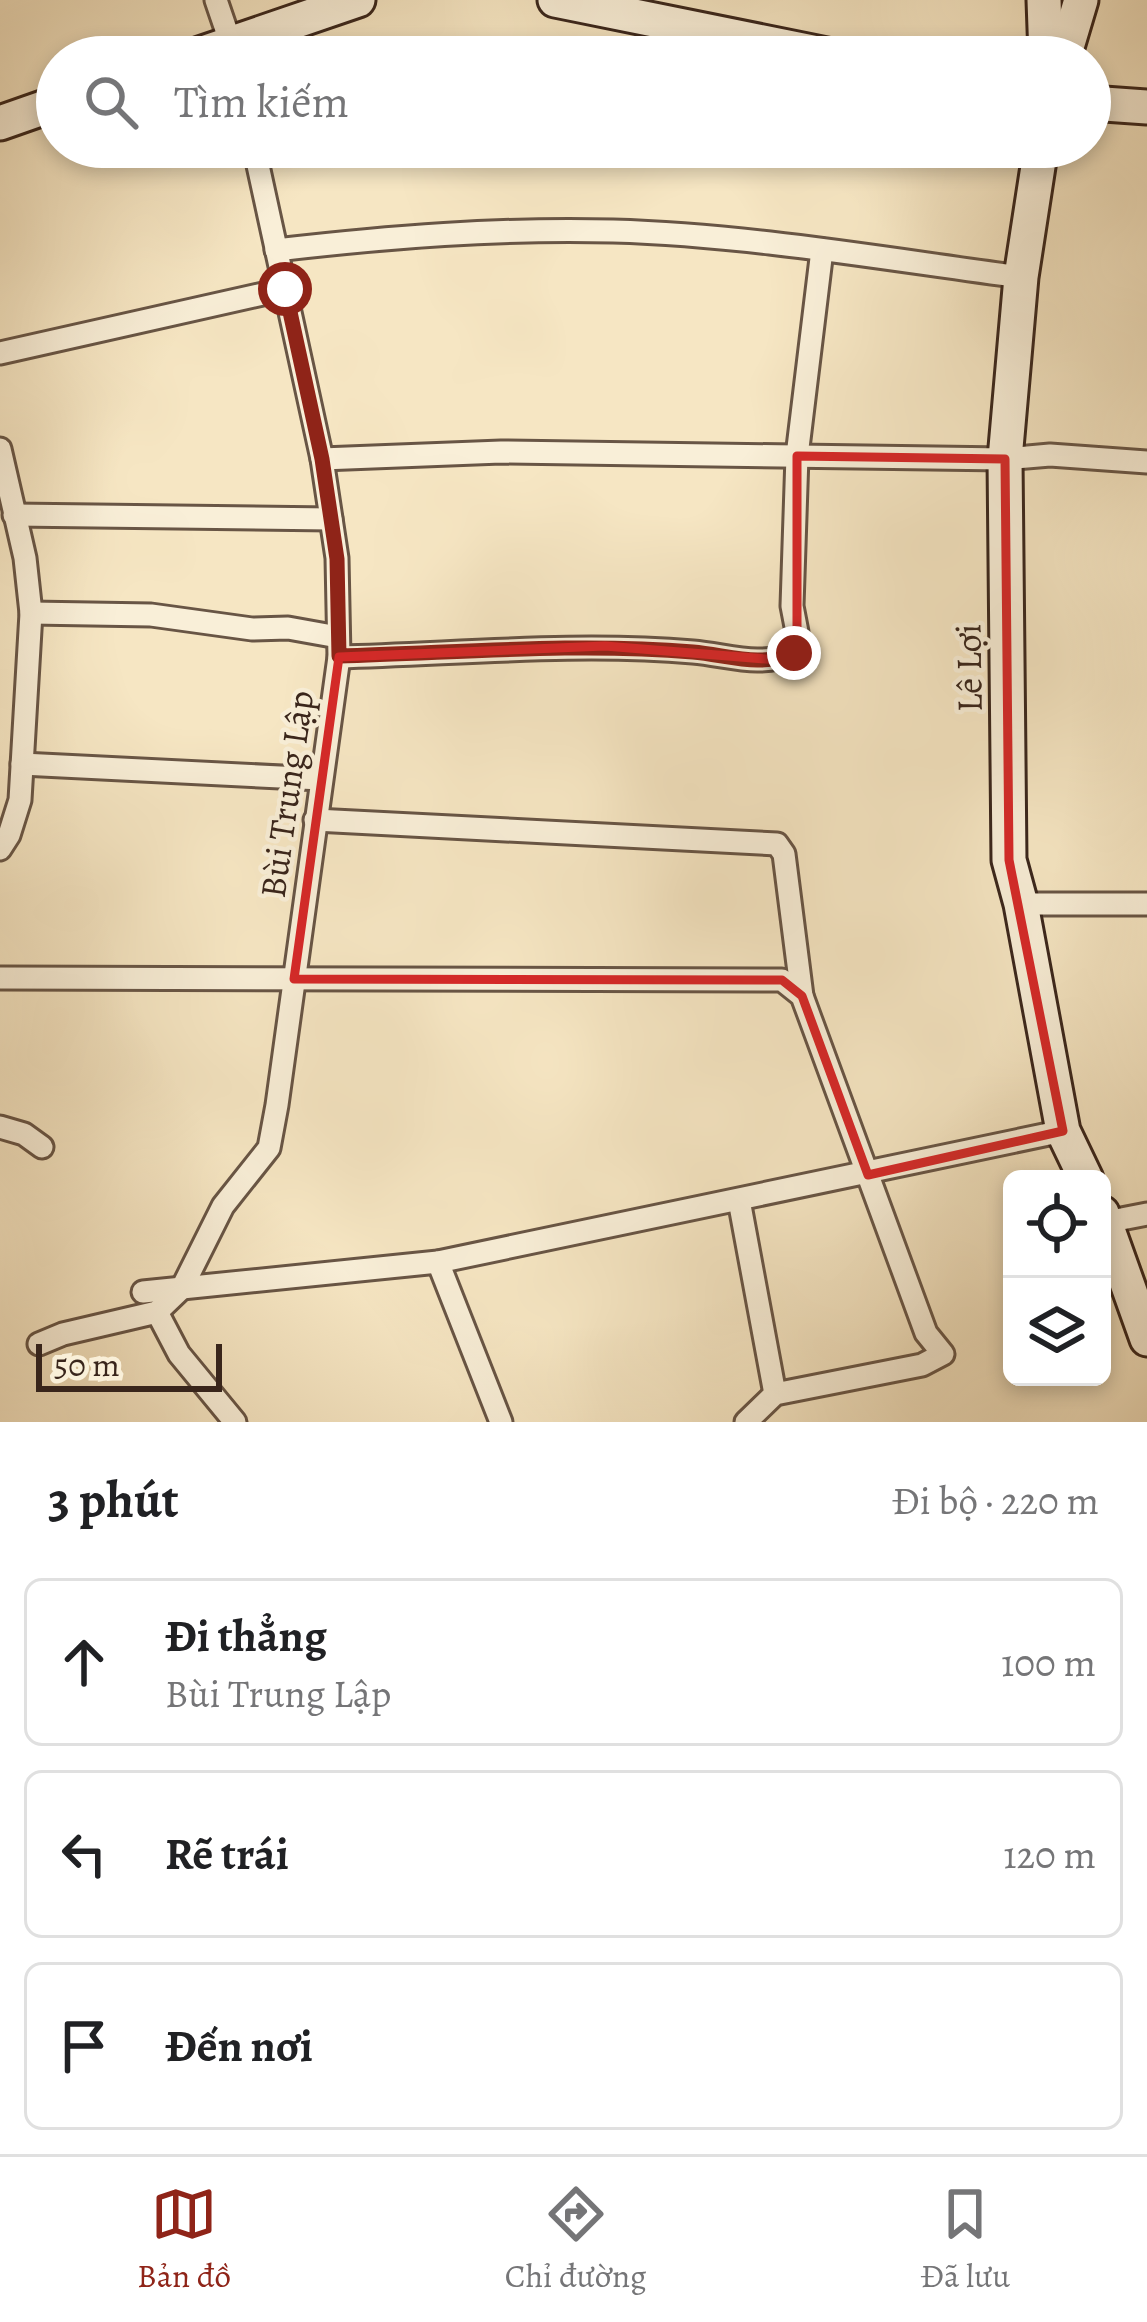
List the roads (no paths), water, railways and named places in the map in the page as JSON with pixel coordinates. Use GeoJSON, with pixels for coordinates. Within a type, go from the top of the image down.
{"type":"FeatureCollection","features":[{"type":"Feature","properties":{"kind":"street"},"geometry":{"type":"LineString","coordinates":[[216,0],[228,36]]}},
{"type":"Feature","properties":{"kind":"street"},"geometry":{"type":"LineString","coordinates":[[268,36],[358,0]]}},
{"type":"Feature","properties":{"kind":"street"},"geometry":{"type":"LineString","coordinates":[[555,0],[732,36]]}},
{"type":"Feature","properties":{"kind":"street"},"geometry":{"type":"LineString","coordinates":[[1044,0],[1045,36]]}},
{"type":"Feature","properties":{"kind":"street"},"geometry":{"type":"LineString","coordinates":[[1070,36],[1081,0]]}},
{"type":"Feature","properties":{"kind":"street"},"geometry":{"type":"LineString","coordinates":[[1111,104],[1147,107]]}},
{"type":"Feature","properties":{"kind":"street"},"geometry":{"type":"LineString","coordinates":[[0,123],[36,110]]}},
{"type":"Feature","properties":{"kind":"street","name":"Bùi Trung Lập"},"geometry":{"type":"LineString","coordinates":[[157,1312],[182,1288],[224,1206],[269,1148],[338,647],[337,559],[322,459],[258,168]]}},
{"type":"Feature","properties":{"kind":"street","name":"Lê Lợi"},"geometry":{"type":"LineString","coordinates":[[1038,168],[1021,277],[1004,459],[1009,860],[1022,904],[1063,1131],[1082,1170]]}},
{"type":"Feature","properties":{"kind":"street"},"geometry":{"type":"LineString","coordinates":[[276,250],[424,233],[617,232],[822,250],[1021,277]]}},
{"type":"Feature","properties":{"kind":"street"},"geometry":{"type":"LineString","coordinates":[[32,613],[151,615],[252,629],[288,628],[338,647],[605,646],[778,660],[794,653],[797,456],[822,250]]}},
{"type":"Feature","properties":{"kind":"street"},"geometry":{"type":"LineString","coordinates":[[0,353],[285,289]]}},
{"type":"Feature","properties":{"kind":"street"},"geometry":{"type":"LineString","coordinates":[[0,449],[25,558],[32,613],[18,813],[0,849]]}},
{"type":"Feature","properties":{"kind":"street"},"geometry":{"type":"LineString","coordinates":[[322,459],[501,452],[1004,459],[1051,454],[1147,462]]}},
{"type":"Feature","properties":{"kind":"street"},"geometry":{"type":"LineString","coordinates":[[14,515],[331,519]]}},
{"type":"Feature","properties":{"kind":"street"},"geometry":{"type":"LineString","coordinates":[[22,764],[321,779]]}},
{"type":"Feature","properties":{"kind":"street"},"geometry":{"type":"LineString","coordinates":[[315,820],[777,844],[784,854],[802,996],[926,1333],[943,1354],[922,1365],[776,1394],[746,1422]]}},
{"type":"Feature","properties":{"kind":"street"},"geometry":{"type":"LineString","coordinates":[[1022,904],[1147,904]]}},
{"type":"Feature","properties":{"kind":"street"},"geometry":{"type":"LineString","coordinates":[[0,978],[782,980],[802,996]]}},
{"type":"Feature","properties":{"kind":"street"},"geometry":{"type":"LineString","coordinates":[[0,1127],[43,1147]]}},
{"type":"Feature","properties":{"kind":"street"},"geometry":{"type":"LineString","coordinates":[[143,1292],[438,1262],[1063,1131]]}},
{"type":"Feature","properties":{"kind":"street"},"geometry":{"type":"LineString","coordinates":[[739,1200],[776,1394]]}},
{"type":"Feature","properties":{"kind":"street"},"geometry":{"type":"LineString","coordinates":[[1111,1217],[1147,1214]]}},
{"type":"Feature","properties":{"kind":"street"},"geometry":{"type":"LineString","coordinates":[[1111,1238],[1147,1340]]}},
{"type":"Feature","properties":{"kind":"street"},"geometry":{"type":"LineString","coordinates":[[438,1262],[501,1422]]}},
{"type":"Feature","properties":{"kind":"street"},"geometry":{"type":"LineString","coordinates":[[39,1344],[157,1312],[179,1354],[235,1422]]}}]}
